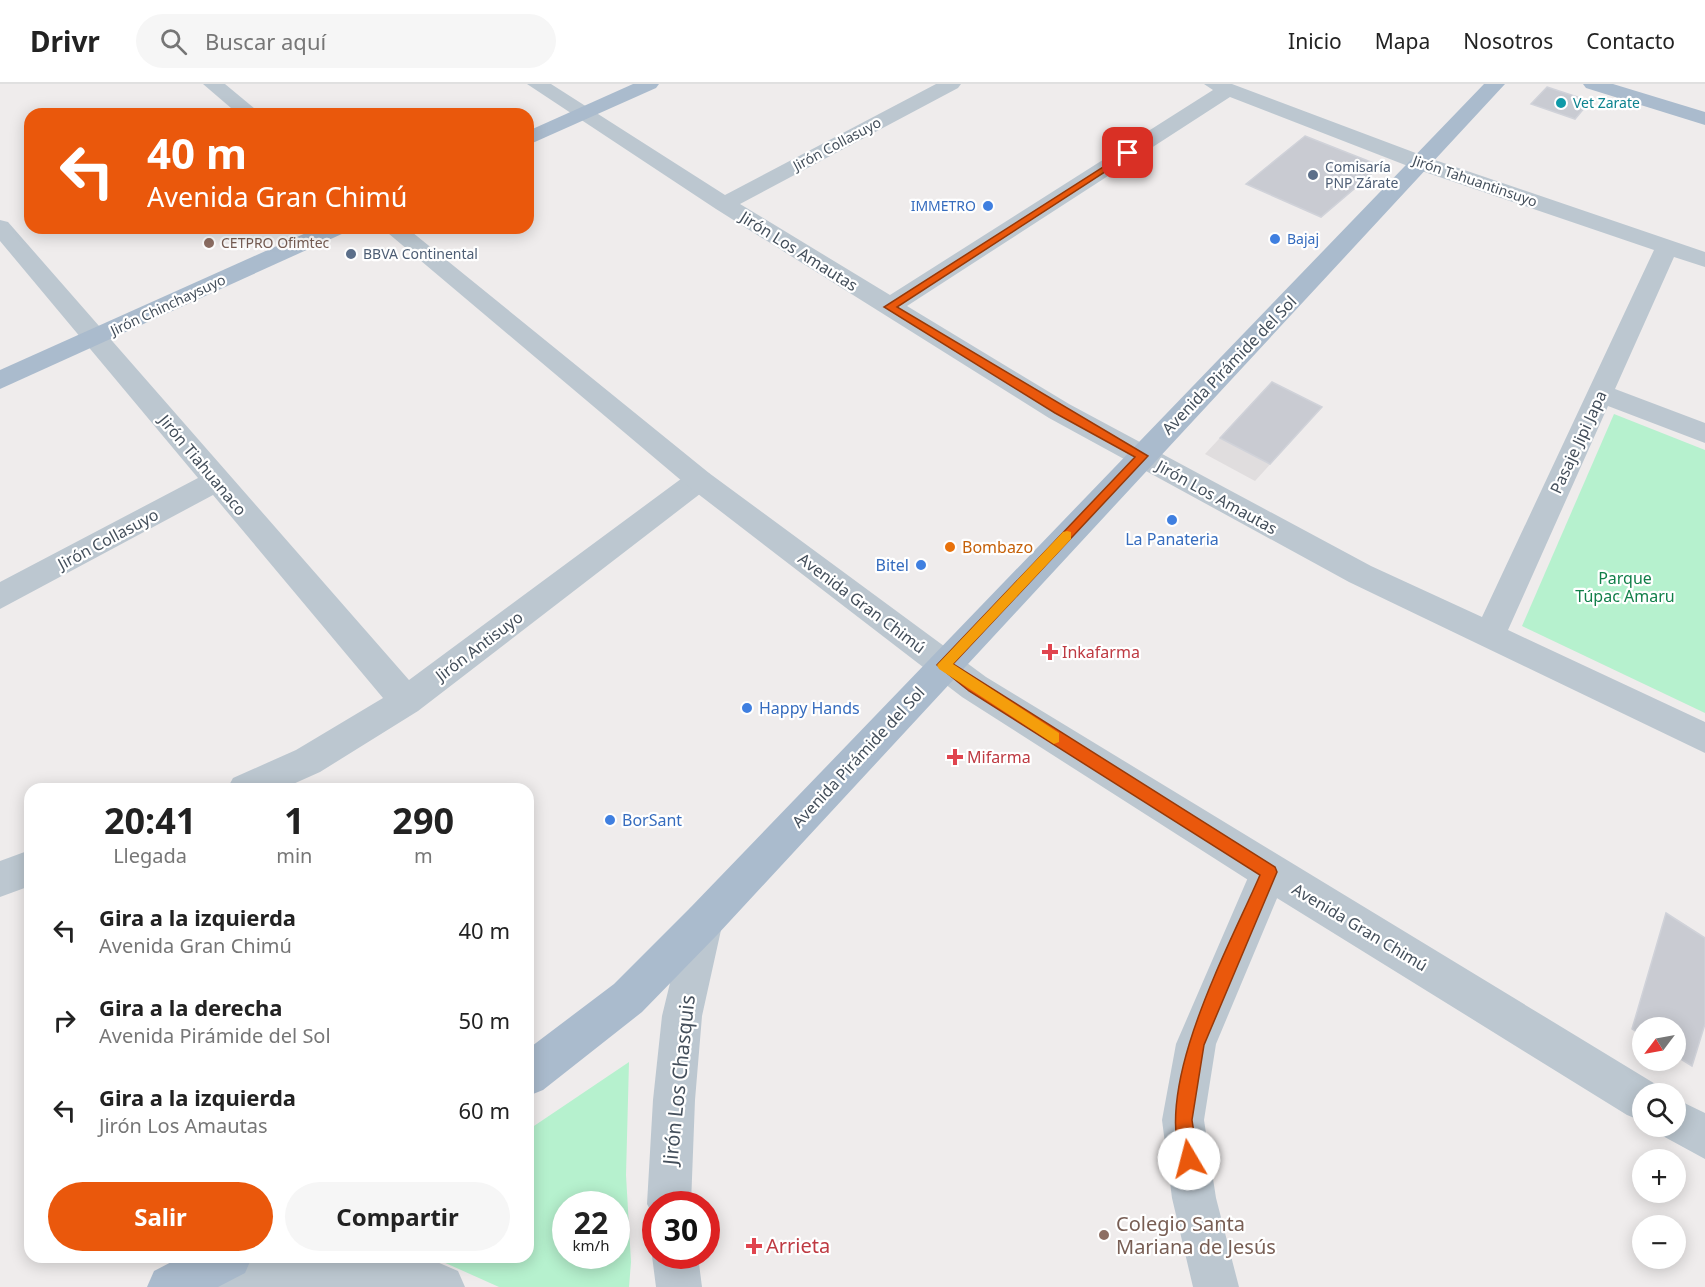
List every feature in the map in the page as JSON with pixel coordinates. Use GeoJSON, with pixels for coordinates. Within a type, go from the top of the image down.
{"type":"FeatureCollection","features":[{"type":"Feature","properties":{"kind":"main road"},"geometry":{"type":"LineString","coordinates":[[534,136],[649,84]]}},
{"type":"Feature","properties":{"kind":"main road","name":"Avenida Pirámide del Sol"},"geometry":{"type":"LineString","coordinates":[[534,1070],[628,998],[704,921],[1495,84]]}},
{"type":"Feature","properties":{"kind":"main road"},"geometry":{"type":"LineString","coordinates":[[1593,84],[1705,119]]}},
{"type":"Feature","properties":{"kind":"main road"},"geometry":{"type":"LineString","coordinates":[[1655,84],[1705,99]]}},
{"type":"Feature","properties":{"kind":"main road","name":"Jirón Chinchaysuyo"},"geometry":{"type":"LineString","coordinates":[[0,381],[323,234]]}},
{"type":"Feature","properties":{"kind":"street"},"geometry":{"type":"LineString","coordinates":[[213,84],[243,108]]}},
{"type":"Feature","properties":{"kind":"street","name":"Jirón Los Amautas"},"geometry":{"type":"LineString","coordinates":[[537,84],[724,204],[1059,411],[1360,574],[1705,738]]}},
{"type":"Feature","properties":{"kind":"street","name":"Jirón Collasuyo"},"geometry":{"type":"LineString","coordinates":[[724,204],[951,84]]}},
{"type":"Feature","properties":{"kind":"street"},"geometry":{"type":"LineString","coordinates":[[889,307],[1221,87]]}},
{"type":"Feature","properties":{"kind":"street","name":"Jirón Tahuantinsuyo"},"geometry":{"type":"LineString","coordinates":[[1221,87],[1421,163],[1705,260]]}},
{"type":"Feature","properties":{"kind":"street","name":"Jirón Tiahuanaco"},"geometry":{"type":"LineString","coordinates":[[0,227],[406,701]]}},
{"type":"Feature","properties":{"kind":"street","name":"Avenida Gran Chimú"},"geometry":{"type":"LineString","coordinates":[[400,234],[699,480],[984,693],[1269,872],[1632,1094]]}},
{"type":"Feature","properties":{"kind":"street","name":"Pasaje Jipi Japa"},"geometry":{"type":"LineString","coordinates":[[1489,636],[1667,247]]}},
{"type":"Feature","properties":{"kind":"street"},"geometry":{"type":"LineString","coordinates":[[1600,393],[1705,434]]}},
{"type":"Feature","properties":{"kind":"street","name":"Jirón Antisuyo"},"geometry":{"type":"LineString","coordinates":[[258,783],[308,761],[406,701],[699,480]]}},
{"type":"Feature","properties":{"kind":"street","name":"Jirón Collasuyo"},"geometry":{"type":"LineString","coordinates":[[0,597],[216,481]]}},
{"type":"Feature","properties":{"kind":"street"},"geometry":{"type":"LineString","coordinates":[[0,879],[24,870]]}},
{"type":"Feature","properties":{"kind":"street"},"geometry":{"type":"LineString","coordinates":[[1216,1287],[1194,1198],[1183,1120],[1196,1044],[1269,872]]}},
{"type":"Feature","properties":{"kind":"street","name":"Jirón Los Chasquis"},"geometry":{"type":"LineString","coordinates":[[670,1191],[673,1112],[682,1016],[704,921]]}},
{"type":"Feature","properties":{"kind":"street"},"geometry":{"type":"LineString","coordinates":[[1686,1126],[1705,1138]]}},
{"type":"Feature","properties":{"kind":"street"},"geometry":{"type":"LineString","coordinates":[[677,1269],[679,1287]]}},
{"type":"Feature","properties":{"kind":"street"},"geometry":{"type":"LineString","coordinates":[[200,1272],[348,1270],[430,1282],[442,1287]]}},
{"type":"Feature","properties":{"kind":"shaded area"},"geometry":{"type":"Polygon","coordinates":[[[1272,382],[1322,407],[1255,481],[1205,454],[1272,382]]]}},
{"type":"Feature","properties":{"kind":"green space","name":"Parque Túpac Amaru"},"geometry":{"type":"Polygon","coordinates":[[[1614,414],[1705,450],[1705,713],[1522,626],[1614,414]]]}},
{"type":"Feature","properties":{"kind":"green space"},"geometry":{"type":"Polygon","coordinates":[[[629,1062],[627,1191],[552,1191],[552,1269],[630,1269],[630,1245],[631,1262],[629,1287],[499,1287],[445,1263],[534,1263],[534,1126],[629,1062]]]}},
{"type":"Feature","properties":{"kind":"building","name":"Vet Zarate"},"geometry":{"type":"Polygon","coordinates":[[[1547,87],[1590,101],[1575,119],[1531,104],[1547,87]]]}},
{"type":"Feature","properties":{"kind":"building"},"geometry":{"type":"Polygon","coordinates":[[[1305,136],[1381,166],[1321,217],[1246,184],[1305,136]]]}},
{"type":"Feature","properties":{"kind":"building"},"geometry":{"type":"Polygon","coordinates":[[[1272,382],[1322,407],[1270,464],[1220,438],[1272,382]]]}},
{"type":"Feature","properties":{"kind":"building"},"geometry":{"type":"Polygon","coordinates":[[[1666,913],[1705,938],[1705,1024],[1692,1066],[1686,1062],[1686,1017],[1636,1017],[1666,913]]]}},
{"type":"Feature","properties":{"kind":"slow traffic"},"geometry":{"type":"LineString","coordinates":[[1054,737],[974,687],[944,665],[1067,535]]}},
{"type":"Feature","properties":{"kind":"place","name":"Vet Zarate"},"geometry":{"type":"Point","coordinates":[1561,103]}},
{"type":"Feature","properties":{"kind":"place","name":"Comisaría PNP Zárate"},"geometry":{"type":"Point","coordinates":[1313,175]}},
{"type":"Feature","properties":{"kind":"place","name":"IMMETRO"},"geometry":{"type":"Point","coordinates":[988,206]}},
{"type":"Feature","properties":{"kind":"place","name":"Bajaj"},"geometry":{"type":"Point","coordinates":[1275,239]}},
{"type":"Feature","properties":{"kind":"place","name":"CETPRO Ofimtec"},"geometry":{"type":"Point","coordinates":[209,243]}},
{"type":"Feature","properties":{"kind":"place","name":"BBVA Continental"},"geometry":{"type":"Point","coordinates":[351,254]}},
{"type":"Feature","properties":{"kind":"place","name":"La Panateria"},"geometry":{"type":"Point","coordinates":[1172,520]}},
{"type":"Feature","properties":{"kind":"place","name":"Bombazo"},"geometry":{"type":"Point","coordinates":[950,547]}},
{"type":"Feature","properties":{"kind":"place","name":"Bitel"},"geometry":{"type":"Point","coordinates":[921,565]}},
{"type":"Feature","properties":{"kind":"place","name":"Inkafarma"},"geometry":{"type":"Point","coordinates":[1050,652]}},
{"type":"Feature","properties":{"kind":"place","name":"Happy Hands"},"geometry":{"type":"Point","coordinates":[747,708]}},
{"type":"Feature","properties":{"kind":"place","name":"Mifarma"},"geometry":{"type":"Point","coordinates":[955,757]}},
{"type":"Feature","properties":{"kind":"place","name":"BorSant"},"geometry":{"type":"Point","coordinates":[610,820]}},
{"type":"Feature","properties":{"kind":"place","name":"Colegio Santa Mariana de Jesús"},"geometry":{"type":"Point","coordinates":[1104,1235]}},
{"type":"Feature","properties":{"kind":"place","name":"Arrieta"},"geometry":{"type":"Point","coordinates":[754,1246]}},
{"type":"Feature","properties":{"kind":"route"},"geometry":{"type":"LineString","coordinates":[[1128,153],[889,307],[1059,411],[1143,456],[944,665],[974,687],[1269,872],[1196,1044],[1183,1120],[1189,1159]]}}]}
